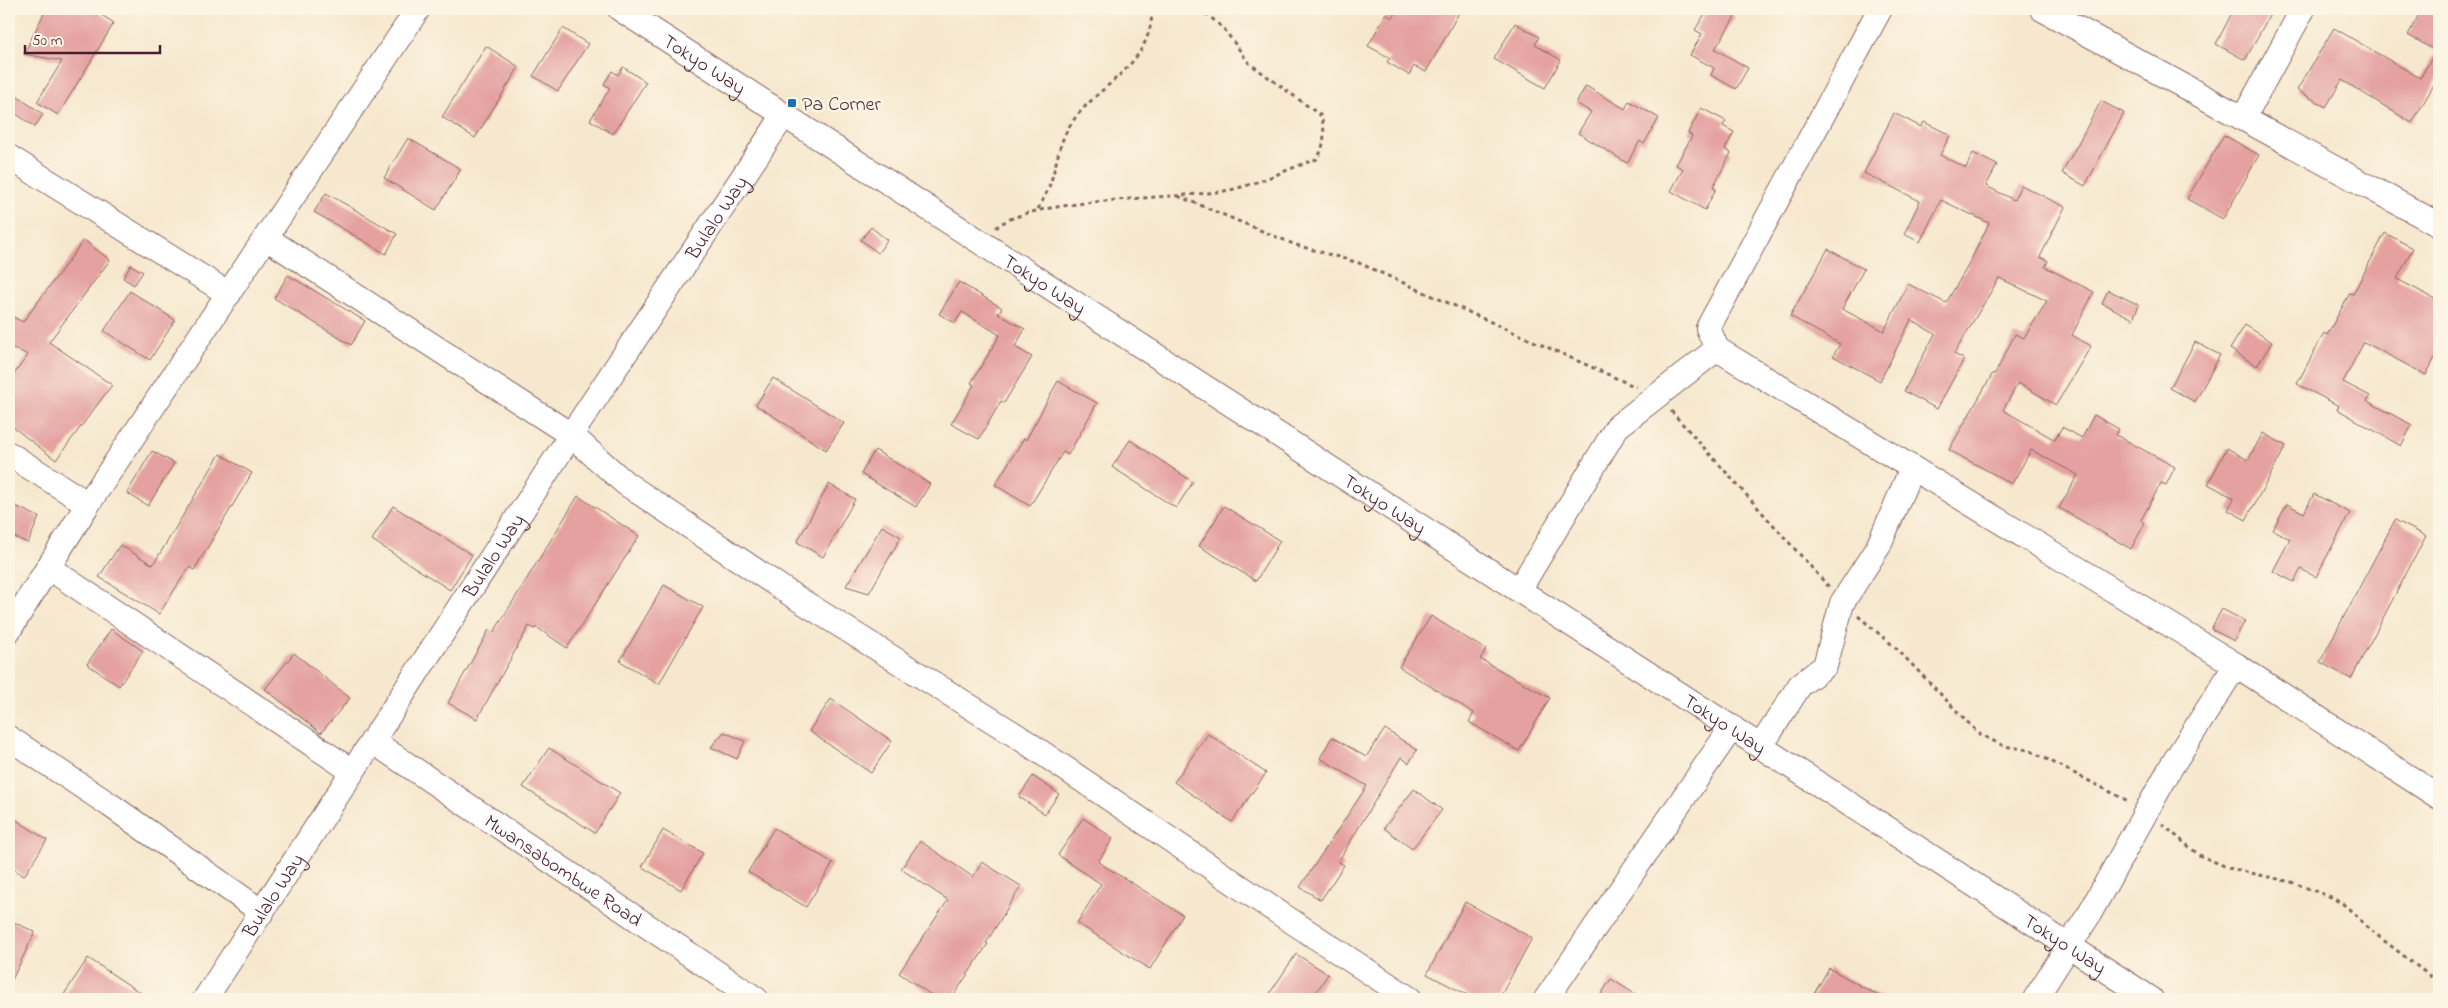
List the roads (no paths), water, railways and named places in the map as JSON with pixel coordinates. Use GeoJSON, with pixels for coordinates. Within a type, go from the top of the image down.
{"type":"FeatureCollection","features":[{"type":"Feature","properties":{"kind":"street"},"geometry":{"type":"LineString","coordinates":[[9,630],[88,504],[418,9]]}},
{"type":"Feature","properties":{"kind":"street","name":"Tokyo Way"},"geometry":{"type":"LineString","coordinates":[[620,9],[2151,999]]}},
{"type":"Feature","properties":{"kind":"street"},"geometry":{"type":"LineString","coordinates":[[1880,9],[1708,328],[1717,350],[2236,666],[2439,797]]}},
{"type":"Feature","properties":{"kind":"street"},"geometry":{"type":"LineString","coordinates":[[2042,9],[2439,225]]}},
{"type":"Feature","properties":{"kind":"street"},"geometry":{"type":"LineString","coordinates":[[2243,119],[2303,9]]}},
{"type":"Feature","properties":{"kind":"street","name":"Bulalo Way"},"geometry":{"type":"LineString","coordinates":[[205,999],[572,435],[784,115]]}},
{"type":"Feature","properties":{"kind":"street"},"geometry":{"type":"LineString","coordinates":[[9,157],[229,294]]}},
{"type":"Feature","properties":{"kind":"street"},"geometry":{"type":"LineString","coordinates":[[266,238],[572,435],[625,483],[792,595],[1017,736],[1270,908],[1410,999]]}},
{"type":"Feature","properties":{"kind":"street"},"geometry":{"type":"LineString","coordinates":[[1519,590],[1617,427],[1717,350]]}},
{"type":"Feature","properties":{"kind":"street"},"geometry":{"type":"LineString","coordinates":[[9,454],[88,504]]}},
{"type":"Feature","properties":{"kind":"street"},"geometry":{"type":"LineString","coordinates":[[1761,746],[1800,686],[1825,666],[1842,603],[1878,547],[1912,468]]}},
{"type":"Feature","properties":{"kind":"street"},"geometry":{"type":"LineString","coordinates":[[49,568],[352,771]]}},
{"type":"Feature","properties":{"kind":"street"},"geometry":{"type":"LineString","coordinates":[[2034,999],[2088,916],[2187,741],[2236,666]]}},
{"type":"Feature","properties":{"kind":"street"},"geometry":{"type":"LineString","coordinates":[[1546,999],[1732,727]]}},
{"type":"Feature","properties":{"kind":"street"},"geometry":{"type":"LineString","coordinates":[[9,738],[110,805],[262,912]]}},
{"type":"Feature","properties":{"kind":"street","name":"Mwansabombwe Road"},"geometry":{"type":"LineString","coordinates":[[372,741],[756,999]]}},
{"type":"Feature","properties":{"kind":"place","name":"Pa Corner"},"geometry":{"type":"Point","coordinates":[792,103]}}]}
